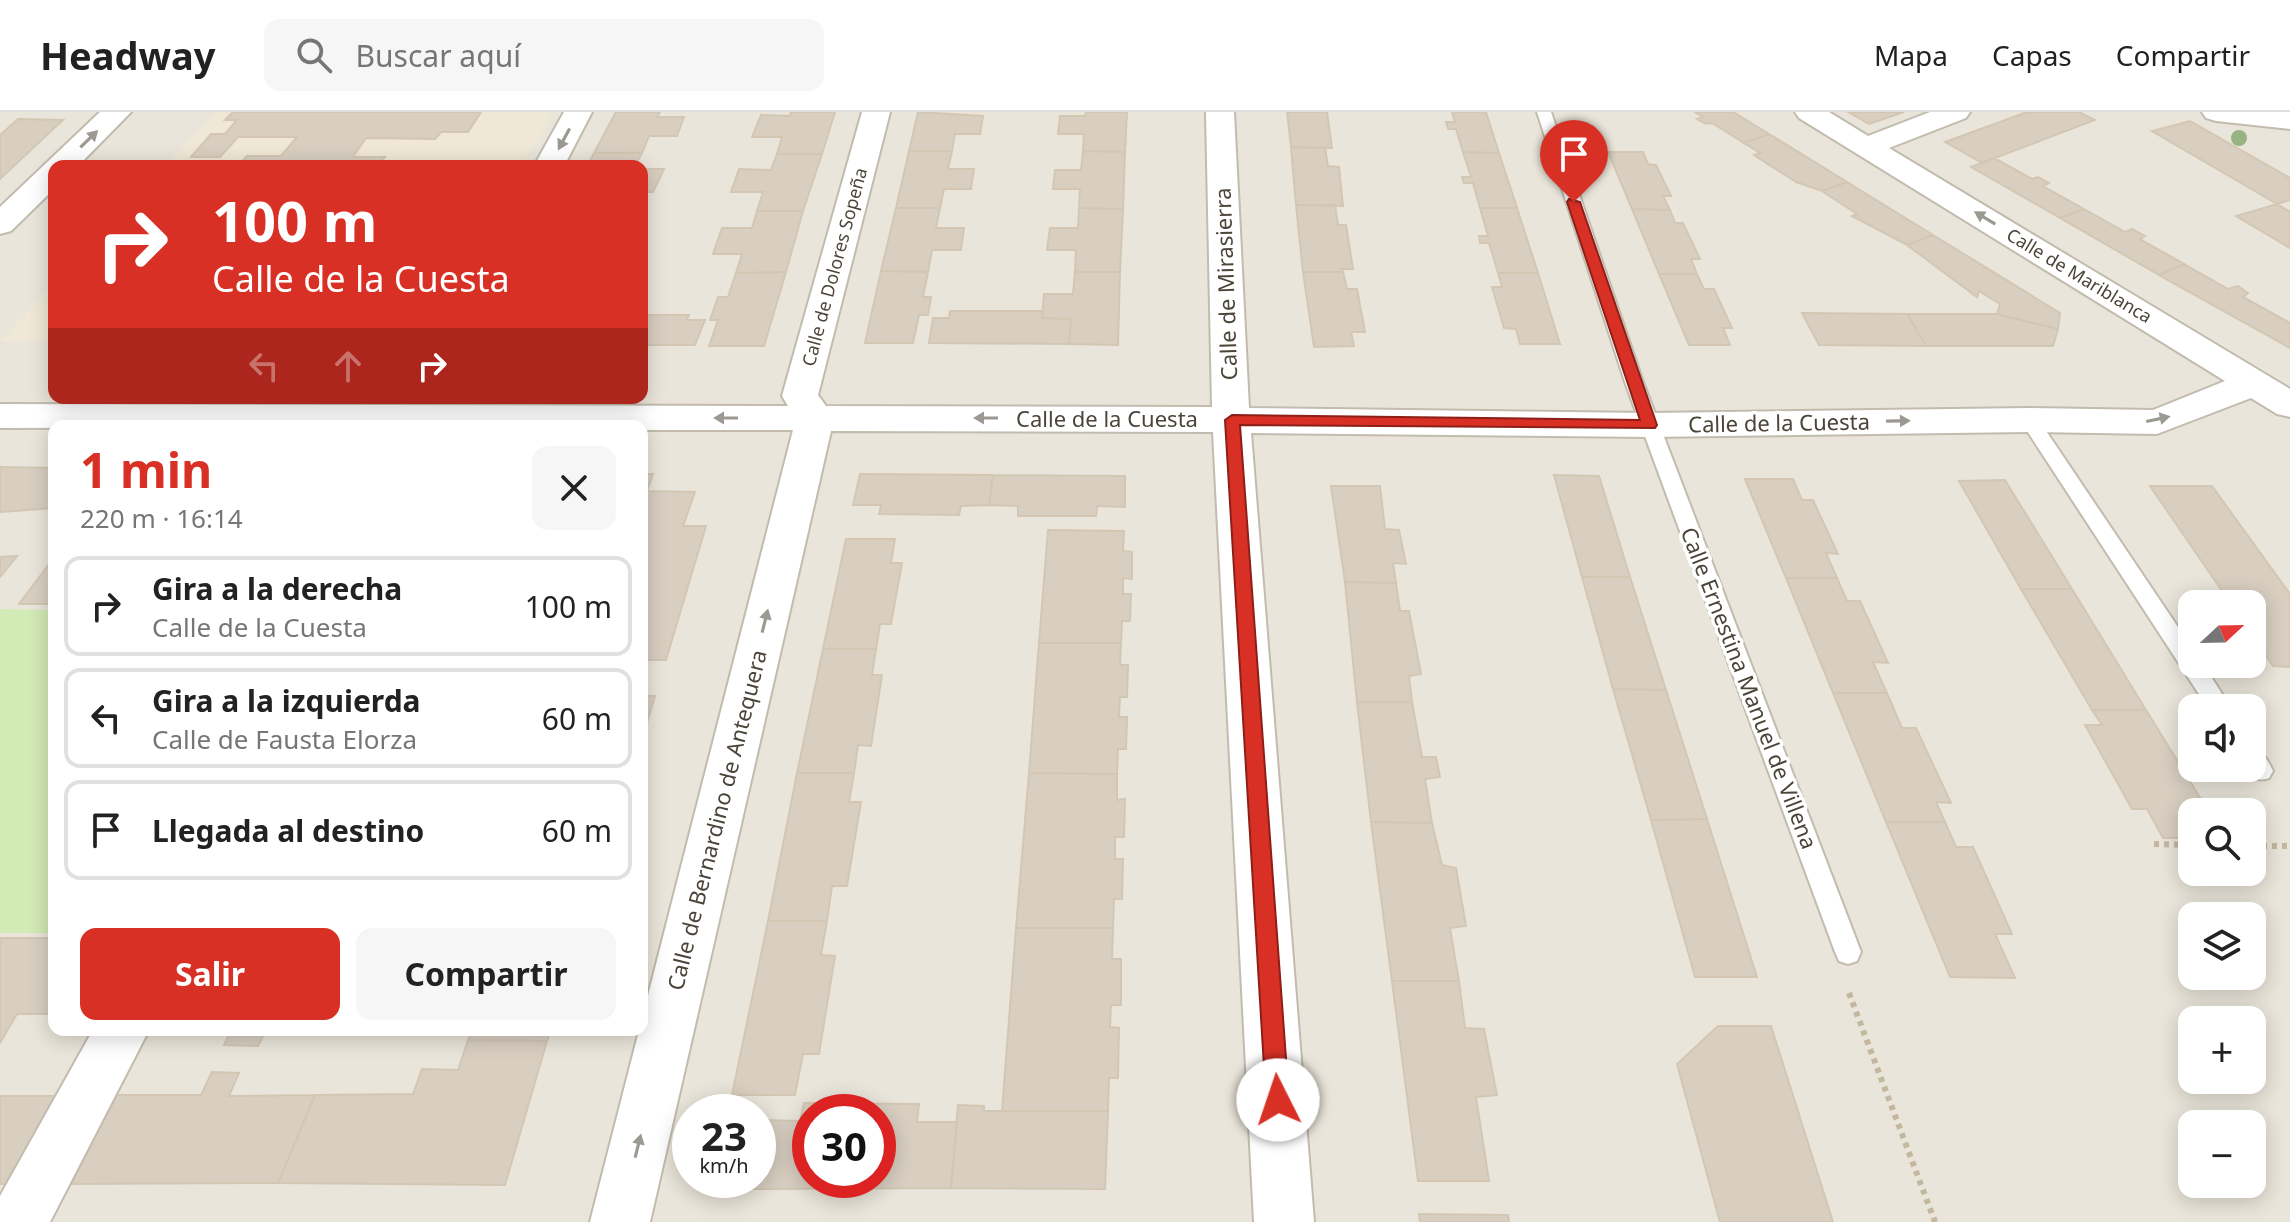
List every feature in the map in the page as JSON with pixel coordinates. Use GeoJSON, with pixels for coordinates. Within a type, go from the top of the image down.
{"type":"FeatureCollection","features":[{"type":"Feature","properties":{"kind":"street"},"geometry":{"type":"LineString","coordinates":[[67,160],[117,112]]}},
{"type":"Feature","properties":{"kind":"street"},"geometry":{"type":"LineString","coordinates":[[552,160],[578,112]]}},
{"type":"Feature","properties":{"kind":"street","name":"Calle de Dolores Sopeña"},"geometry":{"type":"LineString","coordinates":[[815,418],[800,396],[876,112]]}},
{"type":"Feature","properties":{"kind":"street","name":"Calle de Mirasierra"},"geometry":{"type":"LineString","coordinates":[[1220,112],[1232,420],[1284,1222]]}},
{"type":"Feature","properties":{"kind":"street","name":"Calle de Mariblanca"},"geometry":{"type":"LineString","coordinates":[[1809,112],[2290,405]]}},
{"type":"Feature","properties":{"kind":"street"},"geometry":{"type":"LineString","coordinates":[[1868,146],[1956,112]]}},
{"type":"Feature","properties":{"kind":"street"},"geometry":{"type":"LineString","coordinates":[[2216,112],[2290,120]]}},
{"type":"Feature","properties":{"kind":"street"},"geometry":{"type":"LineString","coordinates":[[0,224],[48,178]]}},
{"type":"Feature","properties":{"kind":"street","name":"Calle de la Cuesta"},"geometry":{"type":"LineString","coordinates":[[0,416],[420,407],[815,418],[1650,425],[2029,420],[2157,422],[2254,383]]}},
{"type":"Feature","properties":{"kind":"street","name":"Calle de Bernardino de Antequera"},"geometry":{"type":"LineString","coordinates":[[620,1222],[815,418]]}},
{"type":"Feature","properties":{"kind":"street"},"geometry":{"type":"LineString","coordinates":[[18,1222],[119,1036]]}},
{"type":"Feature","properties":{"kind":"lane","name":"Calle Ernestina Manuel de Villena"},"geometry":{"type":"LineString","coordinates":[[1544,112],[1650,425],[1848,952]]}},
{"type":"Feature","properties":{"kind":"lane"},"geometry":{"type":"LineString","coordinates":[[2029,420],[2211,694]]}},
{"type":"Feature","properties":{"kind":"path"},"geometry":{"type":"LineString","coordinates":[[2154,844],[2178,845]]}},
{"type":"Feature","properties":{"kind":"path"},"geometry":{"type":"LineString","coordinates":[[2266,846],[2290,846]]}},
{"type":"Feature","properties":{"kind":"path"},"geometry":{"type":"LineString","coordinates":[[1845,980],[1935,1222]]}},
{"type":"Feature","properties":{"kind":"shaded area"},"geometry":{"type":"Polygon","coordinates":[[[0,112],[2290,112],[2290,1222],[0,1222],[0,112]]]}},
{"type":"Feature","properties":{"kind":"shaded area"},"geometry":{"type":"Polygon","coordinates":[[[216,112],[553,112],[525,160],[171,160],[216,112]]]}},
{"type":"Feature","properties":{"kind":"shaded area"},"geometry":{"type":"Polygon","coordinates":[[[48,290],[48,341],[0,341],[48,290]]]}},
{"type":"Feature","properties":{"kind":"green space"},"geometry":{"type":"Polygon","coordinates":[[[0,609],[48,610],[48,933],[0,933],[0,609]]]}},
{"type":"Feature","properties":{"kind":"building"},"geometry":{"type":"Polygon","coordinates":[[[233,112],[481,112],[468,132],[441,132],[435,139],[366,138],[353,157],[385,157],[383,160],[243,160],[247,156],[281,156],[297,137],[238,137],[220,157],[191,157],[211,134],[225,134],[237,120],[225,120],[233,112]]]}},
{"type":"Feature","properties":{"kind":"building"},"geometry":{"type":"Polygon","coordinates":[[[616,112],[660,112],[657,117],[684,117],[677,136],[649,136],[642,153],[594,153],[616,112]]]}},
{"type":"Feature","properties":{"kind":"building"},"geometry":{"type":"Polygon","coordinates":[[[791,112],[835,112],[822,154],[777,154],[782,137],[752,137],[761,115],[790,116],[791,112]]]}},
{"type":"Feature","properties":{"kind":"building"},"geometry":{"type":"Polygon","coordinates":[[[918,112],[983,116],[980,134],[955,134],[952,151],[909,151],[918,112]]]}},
{"type":"Feature","properties":{"kind":"building"},"geometry":{"type":"Polygon","coordinates":[[[1086,112],[1127,112],[1125,152],[1083,151],[1084,134],[1058,134],[1060,116],[1085,116],[1086,112]]]}},
{"type":"Feature","properties":{"kind":"building"},"geometry":{"type":"Polygon","coordinates":[[[1287,112],[1327,112],[1332,148],[1291,147],[1287,112]]]}},
{"type":"Feature","properties":{"kind":"building"},"geometry":{"type":"Polygon","coordinates":[[[1452,112],[1486,112],[1499,153],[1463,152],[1456,129],[1448,129],[1446,122],[1455,122],[1452,112]]]}},
{"type":"Feature","properties":{"kind":"building"},"geometry":{"type":"Polygon","coordinates":[[[1695,112],[1733,112],[1769,134],[1744,143],[1712,123],[1706,124],[1697,119],[1703,117],[1695,112]]]}},
{"type":"Feature","properties":{"kind":"building"},"geometry":{"type":"Polygon","coordinates":[[[1848,112],[1904,112],[1869,124],[1848,112]]]}},
{"type":"Feature","properties":{"kind":"building"},"geometry":{"type":"Polygon","coordinates":[[[2027,112],[2079,112],[2095,120],[1982,163],[1945,142],[2027,112]]]}},
{"type":"Feature","properties":{"kind":"building"},"geometry":{"type":"Polygon","coordinates":[[[18,119],[63,120],[0,179],[0,135],[18,119]]]}},
{"type":"Feature","properties":{"kind":"building"},"geometry":{"type":"Polygon","coordinates":[[[2190,121],[2290,178],[2290,200],[2277,204],[2152,131],[2190,121]]]}},
{"type":"Feature","properties":{"kind":"building"},"geometry":{"type":"Polygon","coordinates":[[[1769,134],[1847,182],[1822,191],[1796,182],[1754,155],[1760,153],[1744,143],[1769,134]]]}},
{"type":"Feature","properties":{"kind":"building"},"geometry":{"type":"Polygon","coordinates":[[[1291,147],[1325,148],[1328,166],[1339,167],[1343,206],[1296,205],[1291,147]]]}},
{"type":"Feature","properties":{"kind":"building"},"geometry":{"type":"Polygon","coordinates":[[[909,151],[952,151],[948,169],[974,169],[971,189],[944,189],[940,208],[896,208],[909,151]]]}},
{"type":"Feature","properties":{"kind":"building"},"geometry":{"type":"Polygon","coordinates":[[[1083,151],[1125,152],[1123,209],[1079,208],[1080,189],[1053,189],[1055,170],[1081,170],[1083,151]]]}},
{"type":"Feature","properties":{"kind":"building"},"geometry":{"type":"Polygon","coordinates":[[[1463,152],[1499,153],[1517,208],[1480,208],[1473,183],[1464,183],[1462,177],[1471,177],[1463,152]]]}},
{"type":"Feature","properties":{"kind":"building"},"geometry":{"type":"Polygon","coordinates":[[[1608,152],[1643,152],[1648,164],[1656,165],[1671,196],[1663,196],[1670,210],[1632,209],[1608,152]]]}},
{"type":"Feature","properties":{"kind":"building"},"geometry":{"type":"Polygon","coordinates":[[[594,153],[642,153],[638,160],[590,160],[594,153]]]}},
{"type":"Feature","properties":{"kind":"building"},"geometry":{"type":"Polygon","coordinates":[[[777,154],[822,154],[803,211],[757,211],[763,192],[731,192],[739,169],[771,170],[777,154]]]}},
{"type":"Feature","properties":{"kind":"building"},"geometry":{"type":"Polygon","coordinates":[[[1994,158],[2032,179],[2038,177],[2049,183],[2043,186],[2084,209],[2060,218],[1971,167],[1994,158]]]}},
{"type":"Feature","properties":{"kind":"building"},"geometry":{"type":"Polygon","coordinates":[[[648,169],[664,169],[653,192],[648,192],[648,169]]]}},
{"type":"Feature","properties":{"kind":"building"},"geometry":{"type":"Polygon","coordinates":[[[1847,182],[1933,235],[1907,245],[1852,216],[1857,214],[1822,191],[1847,182]]]}},
{"type":"Feature","properties":{"kind":"building"},"geometry":{"type":"Polygon","coordinates":[[[2277,204],[2290,212],[2290,248],[2236,216],[2277,204]]]}},
{"type":"Feature","properties":{"kind":"building"},"geometry":{"type":"Polygon","coordinates":[[[1296,205],[1335,205],[1338,225],[1346,225],[1353,269],[1303,272],[1296,205]]]}},
{"type":"Feature","properties":{"kind":"building"},"geometry":{"type":"Polygon","coordinates":[[[896,208],[940,208],[936,228],[964,228],[961,250],[932,250],[928,272],[881,271],[896,208]]]}},
{"type":"Feature","properties":{"kind":"building"},"geometry":{"type":"Polygon","coordinates":[[[1079,208],[1123,209],[1120,272],[1075,272],[1076,250],[1047,250],[1050,228],[1078,228],[1079,208]]]}},
{"type":"Feature","properties":{"kind":"building"},"geometry":{"type":"Polygon","coordinates":[[[1480,208],[1517,208],[1538,273],[1498,273],[1489,243],[1480,243],[1479,236],[1488,236],[1480,208]]]}},
{"type":"Feature","properties":{"kind":"building"},"geometry":{"type":"Polygon","coordinates":[[[1632,209],[1670,210],[1675,223],[1683,223],[1700,259],[1691,259],[1697,274],[1659,274],[1632,209]]]}},
{"type":"Feature","properties":{"kind":"building"},"geometry":{"type":"Polygon","coordinates":[[[2084,209],[2125,232],[2132,229],[2145,236],[2140,239],[2184,264],[2159,275],[2060,218],[2084,209]]]}},
{"type":"Feature","properties":{"kind":"building"},"geometry":{"type":"Polygon","coordinates":[[[757,211],[803,211],[786,272],[736,273],[742,254],[713,254],[722,228],[752,228],[757,211]]]}},
{"type":"Feature","properties":{"kind":"building"},"geometry":{"type":"Polygon","coordinates":[[[1933,235],[2060,313],[2058,329],[1997,314],[2000,304],[1979,291],[1977,297],[1907,245],[1933,235]]]}},
{"type":"Feature","properties":{"kind":"building"},"geometry":{"type":"Polygon","coordinates":[[[2184,264],[2228,289],[2238,286],[2248,293],[2243,297],[2290,323],[2290,348],[2159,275],[2184,264]]]}},
{"type":"Feature","properties":{"kind":"building"},"geometry":{"type":"Polygon","coordinates":[[[881,271],[928,272],[923,297],[931,297],[928,315],[919,315],[913,343],[865,343],[881,271]]]}},
{"type":"Feature","properties":{"kind":"building"},"geometry":{"type":"Polygon","coordinates":[[[786,272],[764,346],[709,346],[718,320],[710,320],[718,297],[728,297],[736,273],[786,272]]]}},
{"type":"Feature","properties":{"kind":"building"},"geometry":{"type":"Polygon","coordinates":[[[1075,272],[1120,272],[1118,345],[1069,344],[1071,319],[1042,318],[1044,294],[1073,294],[1075,272]]]}},
{"type":"Feature","properties":{"kind":"building"},"geometry":{"type":"Polygon","coordinates":[[[1303,272],[1343,272],[1347,289],[1357,289],[1365,332],[1351,332],[1354,346],[1314,347],[1303,272]]]}},
{"type":"Feature","properties":{"kind":"building"},"geometry":{"type":"Polygon","coordinates":[[[1498,273],[1538,273],[1560,344],[1520,344],[1516,329],[1504,328],[1492,287],[1502,287],[1498,273]]]}},
{"type":"Feature","properties":{"kind":"building"},"geometry":{"type":"Polygon","coordinates":[[[1659,274],[1697,274],[1704,289],[1714,289],[1732,328],[1723,328],[1730,345],[1689,345],[1659,274]]]}},
{"type":"Feature","properties":{"kind":"building"},"geometry":{"type":"Polygon","coordinates":[[[950,311],[1043,311],[1042,318],[1071,319],[1069,344],[929,343],[933,318],[949,318],[950,311]]]}},
{"type":"Feature","properties":{"kind":"building"},"geometry":{"type":"Polygon","coordinates":[[[1802,313],[1907,314],[1926,346],[1819,345],[1802,313]]]}},
{"type":"Feature","properties":{"kind":"building"},"geometry":{"type":"Polygon","coordinates":[[[1907,314],[1997,314],[2058,329],[2053,346],[1926,346],[1907,314]]]}},
{"type":"Feature","properties":{"kind":"building"},"geometry":{"type":"Polygon","coordinates":[[[648,315],[689,315],[687,320],[705,320],[695,345],[648,345],[648,315]]]}},
{"type":"Feature","properties":{"kind":"building"},"geometry":{"type":"Polygon","coordinates":[[[0,467],[48,468],[48,508],[0,512],[0,467]]]}},
{"type":"Feature","properties":{"kind":"building"},"geometry":{"type":"Polygon","coordinates":[[[860,474],[993,475],[989,505],[961,506],[959,515],[879,514],[881,505],[853,505],[860,474]]]}},
{"type":"Feature","properties":{"kind":"building"},"geometry":{"type":"Polygon","coordinates":[[[993,475],[1125,476],[1125,507],[1097,506],[1096,516],[1018,516],[1018,506],[989,505],[993,475]]]}},
{"type":"Feature","properties":{"kind":"building"},"geometry":{"type":"Polygon","coordinates":[[[1554,475],[1599,476],[1630,577],[1582,577],[1554,475]]]}},
{"type":"Feature","properties":{"kind":"building"},"geometry":{"type":"Polygon","coordinates":[[[1745,479],[1793,479],[1802,500],[1813,500],[1838,554],[1826,553],[1837,578],[1786,578],[1745,479]]]}},
{"type":"Feature","properties":{"kind":"building"},"geometry":{"type":"Polygon","coordinates":[[[2005,480],[2072,589],[2021,589],[1959,481],[2005,480]]]}},
{"type":"Feature","properties":{"kind":"building"},"geometry":{"type":"Polygon","coordinates":[[[1331,486],[1380,486],[1385,529],[1399,530],[1406,564],[1393,563],[1396,583],[1345,582],[1331,486]]]}},
{"type":"Feature","properties":{"kind":"building"},"geometry":{"type":"Polygon","coordinates":[[[2150,486],[2212,486],[2290,594],[2290,667],[2273,666],[2266,656],[2266,590],[2221,590],[2150,486]]]}},
{"type":"Feature","properties":{"kind":"building"},"geometry":{"type":"Polygon","coordinates":[[[648,491],[695,492],[683,526],[706,526],[666,660],[648,660],[648,491]]]}},
{"type":"Feature","properties":{"kind":"building"},"geometry":{"type":"Polygon","coordinates":[[[1048,530],[1124,531],[1123,551],[1132,552],[1132,579],[1123,578],[1123,594],[1131,594],[1130,621],[1122,621],[1121,643],[1039,643],[1048,530]]]}},
{"type":"Feature","properties":{"kind":"building"},"geometry":{"type":"Polygon","coordinates":[[[846,539],[895,539],[891,563],[902,563],[891,624],[880,624],[876,649],[823,649],[846,539]]]}},
{"type":"Feature","properties":{"kind":"building"},"geometry":{"type":"Polygon","coordinates":[[[17,556],[0,577],[0,557],[17,556]]]}},
{"type":"Feature","properties":{"kind":"building"},"geometry":{"type":"Polygon","coordinates":[[[48,566],[48,604],[19,604],[48,566]]]}},
{"type":"Feature","properties":{"kind":"building"},"geometry":{"type":"Polygon","coordinates":[[[1582,577],[1630,577],[1666,690],[1613,689],[1582,577]]]}},
{"type":"Feature","properties":{"kind":"building"},"geometry":{"type":"Polygon","coordinates":[[[1786,578],[1837,578],[1847,601],[1860,601],[1888,663],[1873,662],[1887,693],[1833,693],[1786,578]]]}},
{"type":"Feature","properties":{"kind":"building"},"geometry":{"type":"Polygon","coordinates":[[[1345,582],[1396,583],[1400,611],[1409,611],[1421,674],[1409,676],[1412,702],[1357,702],[1345,582]]]}},
{"type":"Feature","properties":{"kind":"building"},"geometry":{"type":"Polygon","coordinates":[[[2021,589],[2072,589],[2146,710],[2092,710],[2021,589]]]}},
{"type":"Feature","properties":{"kind":"building"},"geometry":{"type":"Polygon","coordinates":[[[1039,643],[1121,643],[1120,665],[1128,665],[1127,697],[1120,697],[1119,717],[1127,717],[1126,749],[1118,749],[1117,774],[1029,773],[1039,643]]]}},
{"type":"Feature","properties":{"kind":"building"},"geometry":{"type":"Polygon","coordinates":[[[823,649],[876,649],[872,675],[882,675],[871,746],[858,745],[854,773],[797,773],[823,649]]]}},
{"type":"Feature","properties":{"kind":"building"},"geometry":{"type":"Polygon","coordinates":[[[1613,689],[1666,690],[1707,819],[1651,820],[1613,689]]]}},
{"type":"Feature","properties":{"kind":"building"},"geometry":{"type":"Polygon","coordinates":[[[1833,693],[1887,693],[1902,728],[1916,728],[1951,803],[1936,802],[1945,822],[1886,822],[1833,693]]]}},
{"type":"Feature","properties":{"kind":"building"},"geometry":{"type":"Polygon","coordinates":[[[648,696],[655,696],[648,719],[648,696]]]}},
{"type":"Feature","properties":{"kind":"building"},"geometry":{"type":"Polygon","coordinates":[[[1357,702],[1412,702],[1422,757],[1436,757],[1440,777],[1425,779],[1432,823],[1371,822],[1357,702]]]}},
{"type":"Feature","properties":{"kind":"building"},"geometry":{"type":"Polygon","coordinates":[[[2092,710],[2146,710],[2178,762],[2178,782],[2190,782],[2200,798],[2178,798],[2178,838],[2163,838],[2147,809],[2132,809],[2085,725],[2102,725],[2092,710]]]}},
{"type":"Feature","properties":{"kind":"building"},"geometry":{"type":"Polygon","coordinates":[[[797,773],[854,773],[849,802],[861,802],[847,886],[832,886],[827,921],[768,921],[797,773]]]}},
{"type":"Feature","properties":{"kind":"building"},"geometry":{"type":"Polygon","coordinates":[[[1029,773],[1117,774],[1117,800],[1125,799],[1124,837],[1115,837],[1115,859],[1123,859],[1122,899],[1114,899],[1113,928],[1016,928],[1029,773]]]}},
{"type":"Feature","properties":{"kind":"building"},"geometry":{"type":"Polygon","coordinates":[[[1707,819],[1757,977],[1695,977],[1651,820],[1707,819]]]}},
{"type":"Feature","properties":{"kind":"building"},"geometry":{"type":"Polygon","coordinates":[[[1371,822],[1432,823],[1442,865],[1456,868],[1466,926],[1450,928],[1459,981],[1392,981],[1371,822]]]}},
{"type":"Feature","properties":{"kind":"building"},"geometry":{"type":"Polygon","coordinates":[[[1886,822],[1945,822],[1956,847],[1973,847],[2012,934],[1995,934],[2015,978],[1950,977],[1886,822]]]}},
{"type":"Feature","properties":{"kind":"building"},"geometry":{"type":"Polygon","coordinates":[[[768,921],[827,921],[821,955],[835,956],[819,1054],[803,1054],[795,1094],[732,1094],[768,921]]]}},
{"type":"Feature","properties":{"kind":"building"},"geometry":{"type":"Polygon","coordinates":[[[1016,928],[1113,928],[1112,959],[1121,959],[1121,1005],[1111,1005],[1110,1027],[1119,1028],[1118,1078],[1109,1078],[1108,1111],[1002,1111],[1016,928]]]}},
{"type":"Feature","properties":{"kind":"building"},"geometry":{"type":"Polygon","coordinates":[[[0,938],[48,938],[48,1014],[17,1014],[0,1043],[0,938]]]}},
{"type":"Feature","properties":{"kind":"building"},"geometry":{"type":"Polygon","coordinates":[[[1392,981],[1459,981],[1465,1028],[1484,1029],[1497,1095],[1476,1097],[1489,1181],[1418,1181],[1392,981]]]}},
{"type":"Feature","properties":{"kind":"building"},"geometry":{"type":"Polygon","coordinates":[[[1718,1026],[1771,1026],[1833,1222],[1720,1222],[1677,1064],[1718,1026]]]}},
{"type":"Feature","properties":{"kind":"building"},"geometry":{"type":"Polygon","coordinates":[[[228,1036],[263,1036],[258,1046],[224,1045],[228,1036]]]}},
{"type":"Feature","properties":{"kind":"building"},"geometry":{"type":"Polygon","coordinates":[[[470,1036],[549,1036],[547,1041],[468,1040],[470,1036]]]}},
{"type":"Feature","properties":{"kind":"building"},"geometry":{"type":"Polygon","coordinates":[[[468,1040],[547,1041],[505,1185],[278,1183],[315,1095],[413,1094],[422,1069],[458,1070],[468,1040]]]}},
{"type":"Feature","properties":{"kind":"building"},"geometry":{"type":"Polygon","coordinates":[[[212,1072],[239,1073],[229,1096],[315,1095],[278,1183],[71,1184],[116,1095],[201,1095],[212,1072]]]}},
{"type":"Feature","properties":{"kind":"building"},"geometry":{"type":"Polygon","coordinates":[[[0,1096],[55,1096],[8,1184],[0,1184],[0,1096]]]}},
{"type":"Feature","properties":{"kind":"building"},"geometry":{"type":"Polygon","coordinates":[[[896,1104],[919,1104],[917,1122],[957,1122],[951,1188],[896,1188],[896,1104]]]}},
{"type":"Feature","properties":{"kind":"building"},"geometry":{"type":"Polygon","coordinates":[[[958,1105],[984,1106],[984,1111],[1108,1111],[1105,1189],[951,1188],[958,1105]]]}},
{"type":"Feature","properties":{"kind":"building"},"geometry":{"type":"Polygon","coordinates":[[[776,1120],[792,1121],[792,1189],[776,1189],[776,1120]]]}},
{"type":"Feature","properties":{"kind":"building"},"geometry":{"type":"Polygon","coordinates":[[[1419,1214],[1508,1215],[1509,1222],[1420,1222],[1419,1214]]]}},
{"type":"Feature","properties":{"kind":"route"},"geometry":{"type":"LineString","coordinates":[[1278,1100],[1232,420],[1650,425],[1574,202]]}}]}
